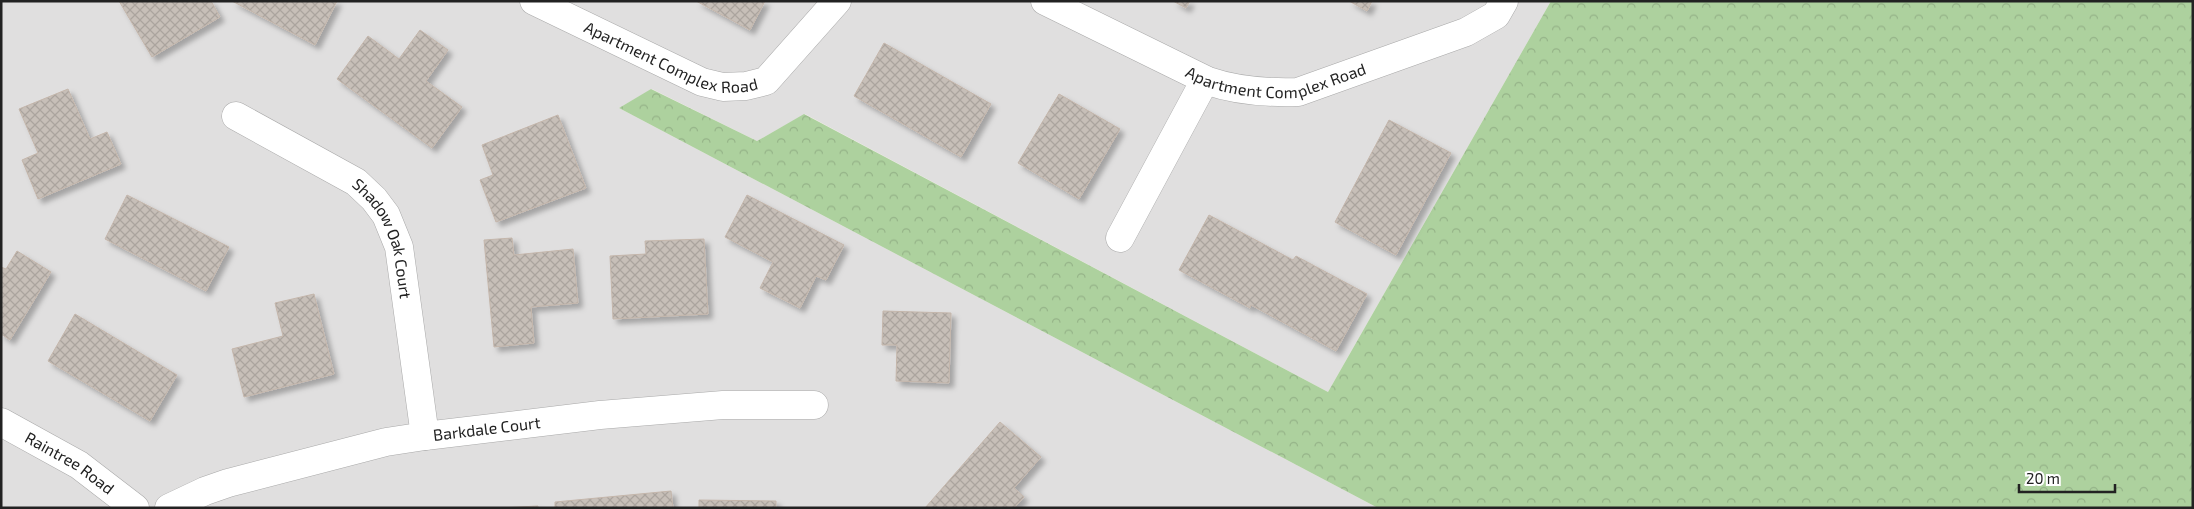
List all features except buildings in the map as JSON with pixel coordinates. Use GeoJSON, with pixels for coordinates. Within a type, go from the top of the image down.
{"type":"FeatureCollection","features":[{"type":"Feature","properties":{"kind":"street","name":"Apartment Complex Road"},"geometry":{"type":"LineString","coordinates":[[534,1],[702,82],[723,87],[746,86],[766,81],[837,1]]}},
{"type":"Feature","properties":{"kind":"street","name":"Apartment Complex Road"},"geometry":{"type":"LineString","coordinates":[[1045,1],[1206,80],[1231,89],[1298,92],[1466,32],[1496,15],[1504,1]]}},
{"type":"Feature","properties":{"kind":"street"},"geometry":{"type":"LineString","coordinates":[[1120,238],[1206,80]]}},
{"type":"Feature","properties":{"kind":"street","name":"Shadow Oak Court"},"geometry":{"type":"LineString","coordinates":[[236,116],[356,182],[374,198],[386,215],[399,247],[425,436]]}},
{"type":"Feature","properties":{"kind":"street","name":"Barkdale Court"},"geometry":{"type":"LineString","coordinates":[[169,508],[205,490],[228,483],[386,442],[600,415],[722,405],[814,405]]}},
{"type":"Feature","properties":{"kind":"street","name":"Raintree Road"},"geometry":{"type":"LineString","coordinates":[[1,422],[79,465],[135,508]]}},
{"type":"Feature","properties":{"kind":"shaded area"},"geometry":{"type":"Polygon","coordinates":[[[1,1],[1551,1],[1328,392],[805,114],[757,141],[652,89],[619,108],[1378,508],[1,508],[1,1]]]}},
{"type":"Feature","properties":{"kind":"green space"},"geometry":{"type":"Polygon","coordinates":[[[1551,1],[2193,1],[2193,508],[1378,508],[619,108],[651,89],[757,141],[804,114],[1328,392],[1551,1]]]}}]}
